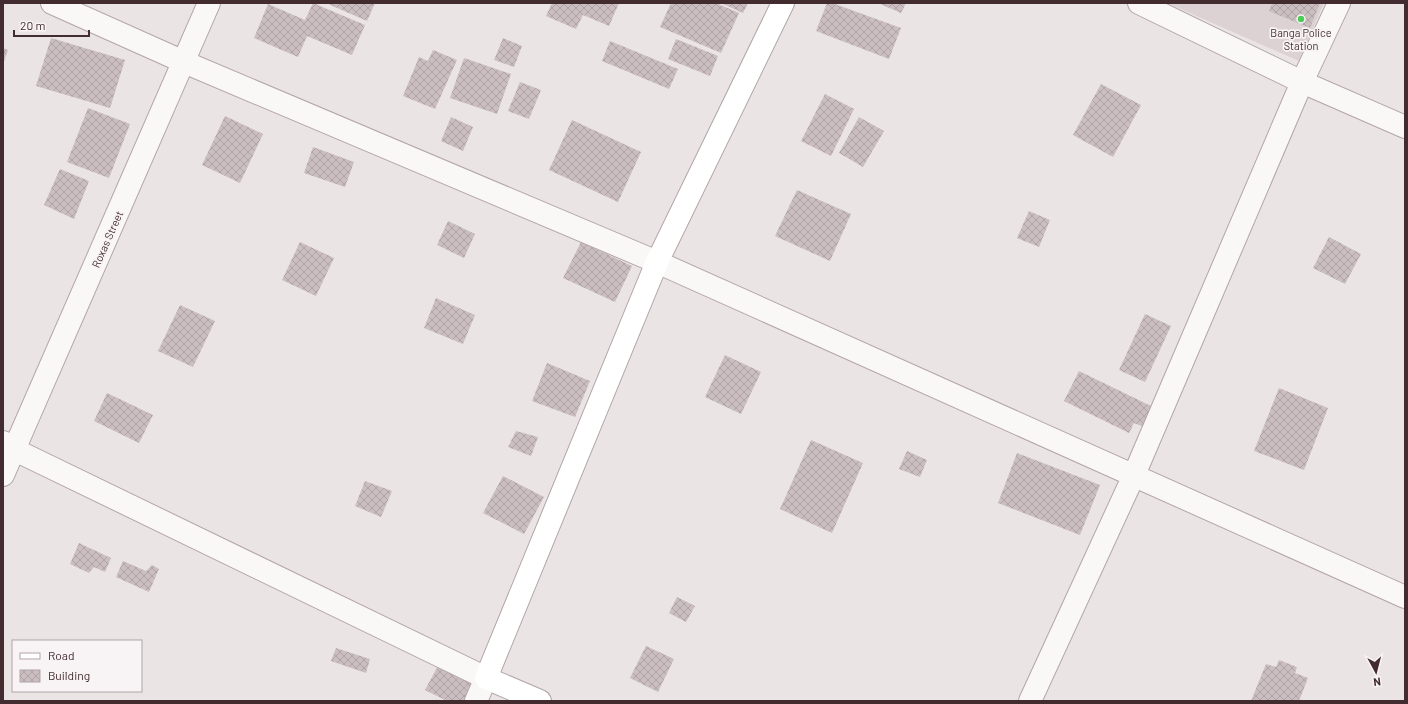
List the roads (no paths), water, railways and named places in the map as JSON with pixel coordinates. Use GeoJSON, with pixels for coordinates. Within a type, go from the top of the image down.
{"type":"FeatureCollection","features":[{"type":"Feature","properties":{"kind":"main road"},"geometry":{"type":"LineString","coordinates":[[540,701],[486,678],[657,262],[783,3]]}},
{"type":"Feature","properties":{"kind":"street"},"geometry":{"type":"LineString","coordinates":[[52,3],[184,62],[657,262],[1405,597]]}},
{"type":"Feature","properties":{"kind":"street","name":"Roxas Street"},"geometry":{"type":"LineString","coordinates":[[3,475],[9,446],[184,62],[209,3]]}},
{"type":"Feature","properties":{"kind":"street"},"geometry":{"type":"LineString","coordinates":[[1139,3],[1302,82],[1405,127]]}},
{"type":"Feature","properties":{"kind":"street"},"geometry":{"type":"LineString","coordinates":[[1030,701],[1134,475],[1302,82],[1339,3]]}},
{"type":"Feature","properties":{"kind":"street"},"geometry":{"type":"LineString","coordinates":[[9,446],[486,678],[476,701]]}},
{"type":"Feature","properties":{"kind":"place","name":"Banga Police Station"},"geometry":{"type":"Point","coordinates":[1301,19]}}]}
